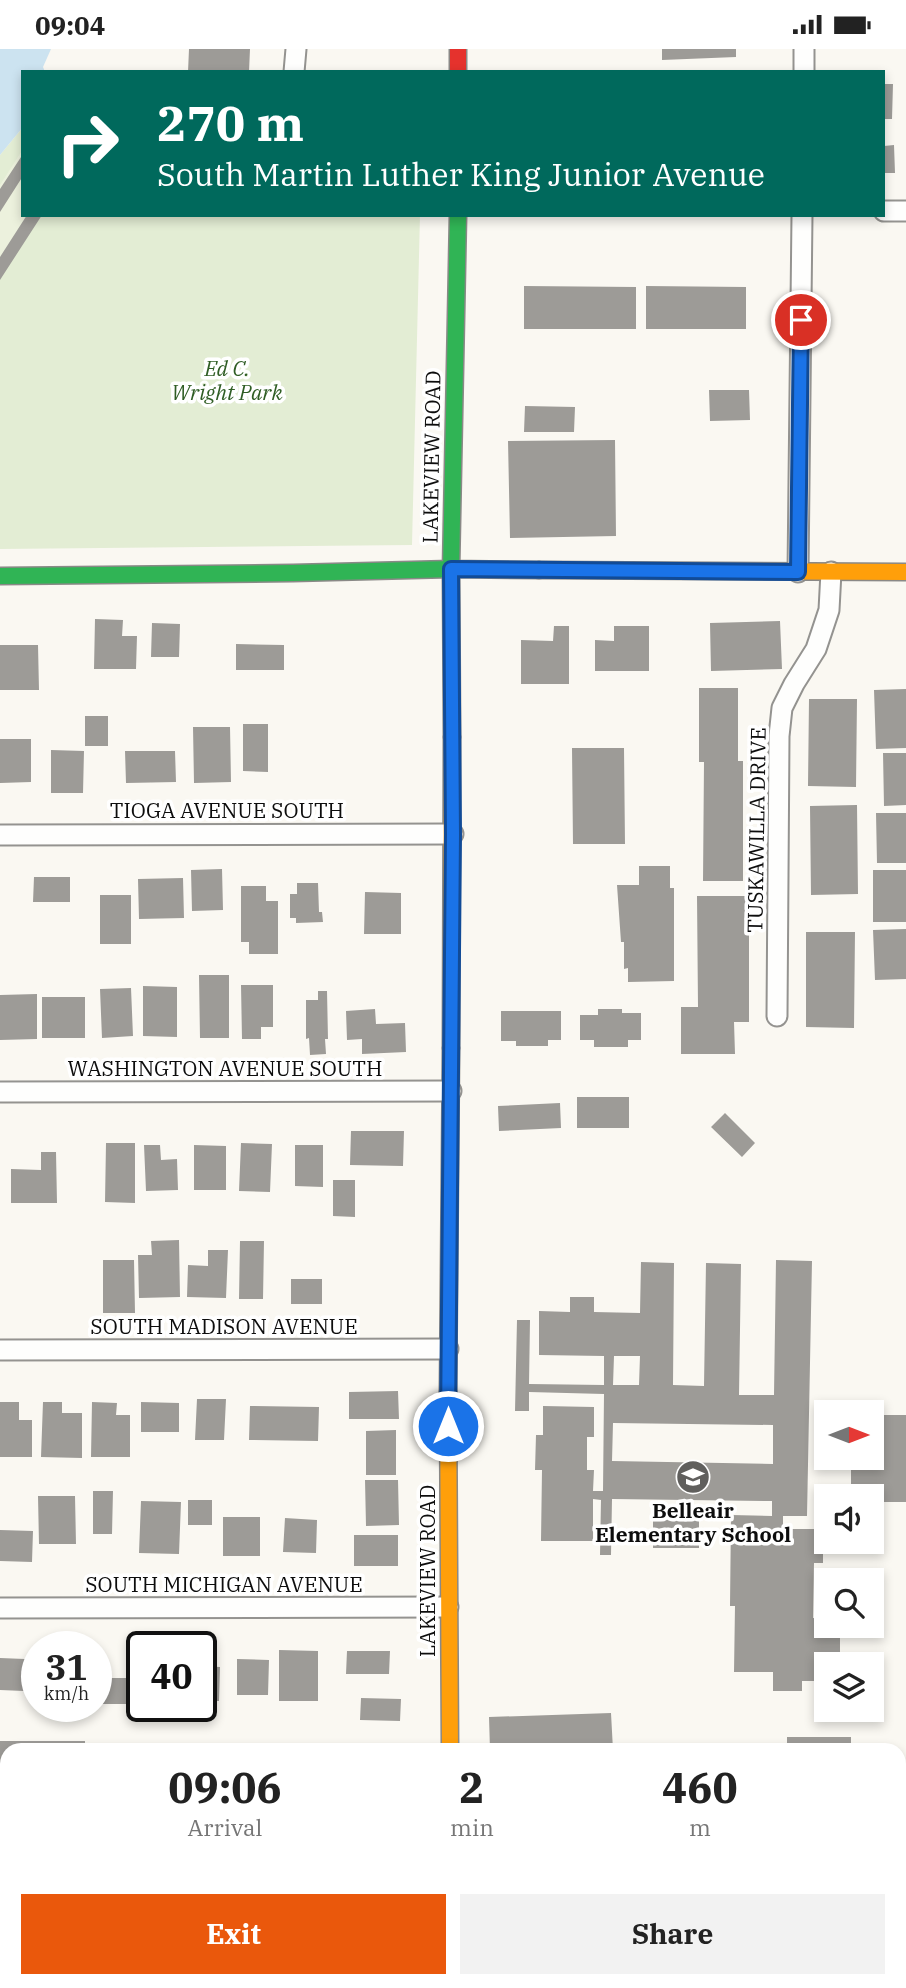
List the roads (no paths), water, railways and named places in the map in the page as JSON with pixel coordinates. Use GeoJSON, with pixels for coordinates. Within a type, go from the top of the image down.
{"type":"FeatureCollection","features":[{"type":"Feature","properties":{"kind":"street"},"geometry":{"type":"LineString","coordinates":[[294,70],[296,49]]}},
{"type":"Feature","properties":{"kind":"street"},"geometry":{"type":"LineString","coordinates":[[458,49],[458,70]]}},
{"type":"Feature","properties":{"kind":"street"},"geometry":{"type":"LineString","coordinates":[[804,49],[804,70]]}},
{"type":"Feature","properties":{"kind":"street"},"geometry":{"type":"LineString","coordinates":[[885,211],[906,211]]}},
{"type":"Feature","properties":{"kind":"street","name":"LAKEVIEW ROAD"},"geometry":{"type":"LineString","coordinates":[[450,1743],[448,1349],[453,834],[451,569],[458,217]]}},
{"type":"Feature","properties":{"kind":"street"},"geometry":{"type":"LineString","coordinates":[[798,572],[802,217]]}},
{"type":"Feature","properties":{"kind":"street"},"geometry":{"type":"LineString","coordinates":[[0,576],[451,569],[906,572]]}},
{"type":"Feature","properties":{"kind":"street","name":"TUSKAWILLA DRIVE"},"geometry":{"type":"LineString","coordinates":[[777,1016],[779,736],[782,708],[816,649],[829,610],[831,572]]}},
{"type":"Feature","properties":{"kind":"street","name":"TIOGA AVENUE SOUTH"},"geometry":{"type":"LineString","coordinates":[[0,835],[453,834]]}},
{"type":"Feature","properties":{"kind":"street","name":"WASHINGTON AVENUE SOUTH"},"geometry":{"type":"LineString","coordinates":[[0,1092],[451,1091]]}},
{"type":"Feature","properties":{"kind":"street","name":"SOUTH MADISON AVENUE"},"geometry":{"type":"LineString","coordinates":[[0,1350],[448,1349]]}},
{"type":"Feature","properties":{"kind":"street","name":"SOUTH MICHIGAN AVENUE"},"geometry":{"type":"LineString","coordinates":[[0,1608],[448,1607]]}},
{"type":"Feature","properties":{"kind":"water"},"geometry":{"type":"Polygon","coordinates":[[[0,49],[51,49],[44,70],[21,70],[21,129],[0,155],[0,49]]]}},
{"type":"Feature","properties":{"kind":"place","name":"Belleair Elementary School"},"geometry":{"type":"Point","coordinates":[693,1477]}},
{"type":"Feature","properties":{"kind":"park label","name":"Ed C. Wright Park"},"geometry":{"type":"Point","coordinates":[227,381]}}]}
